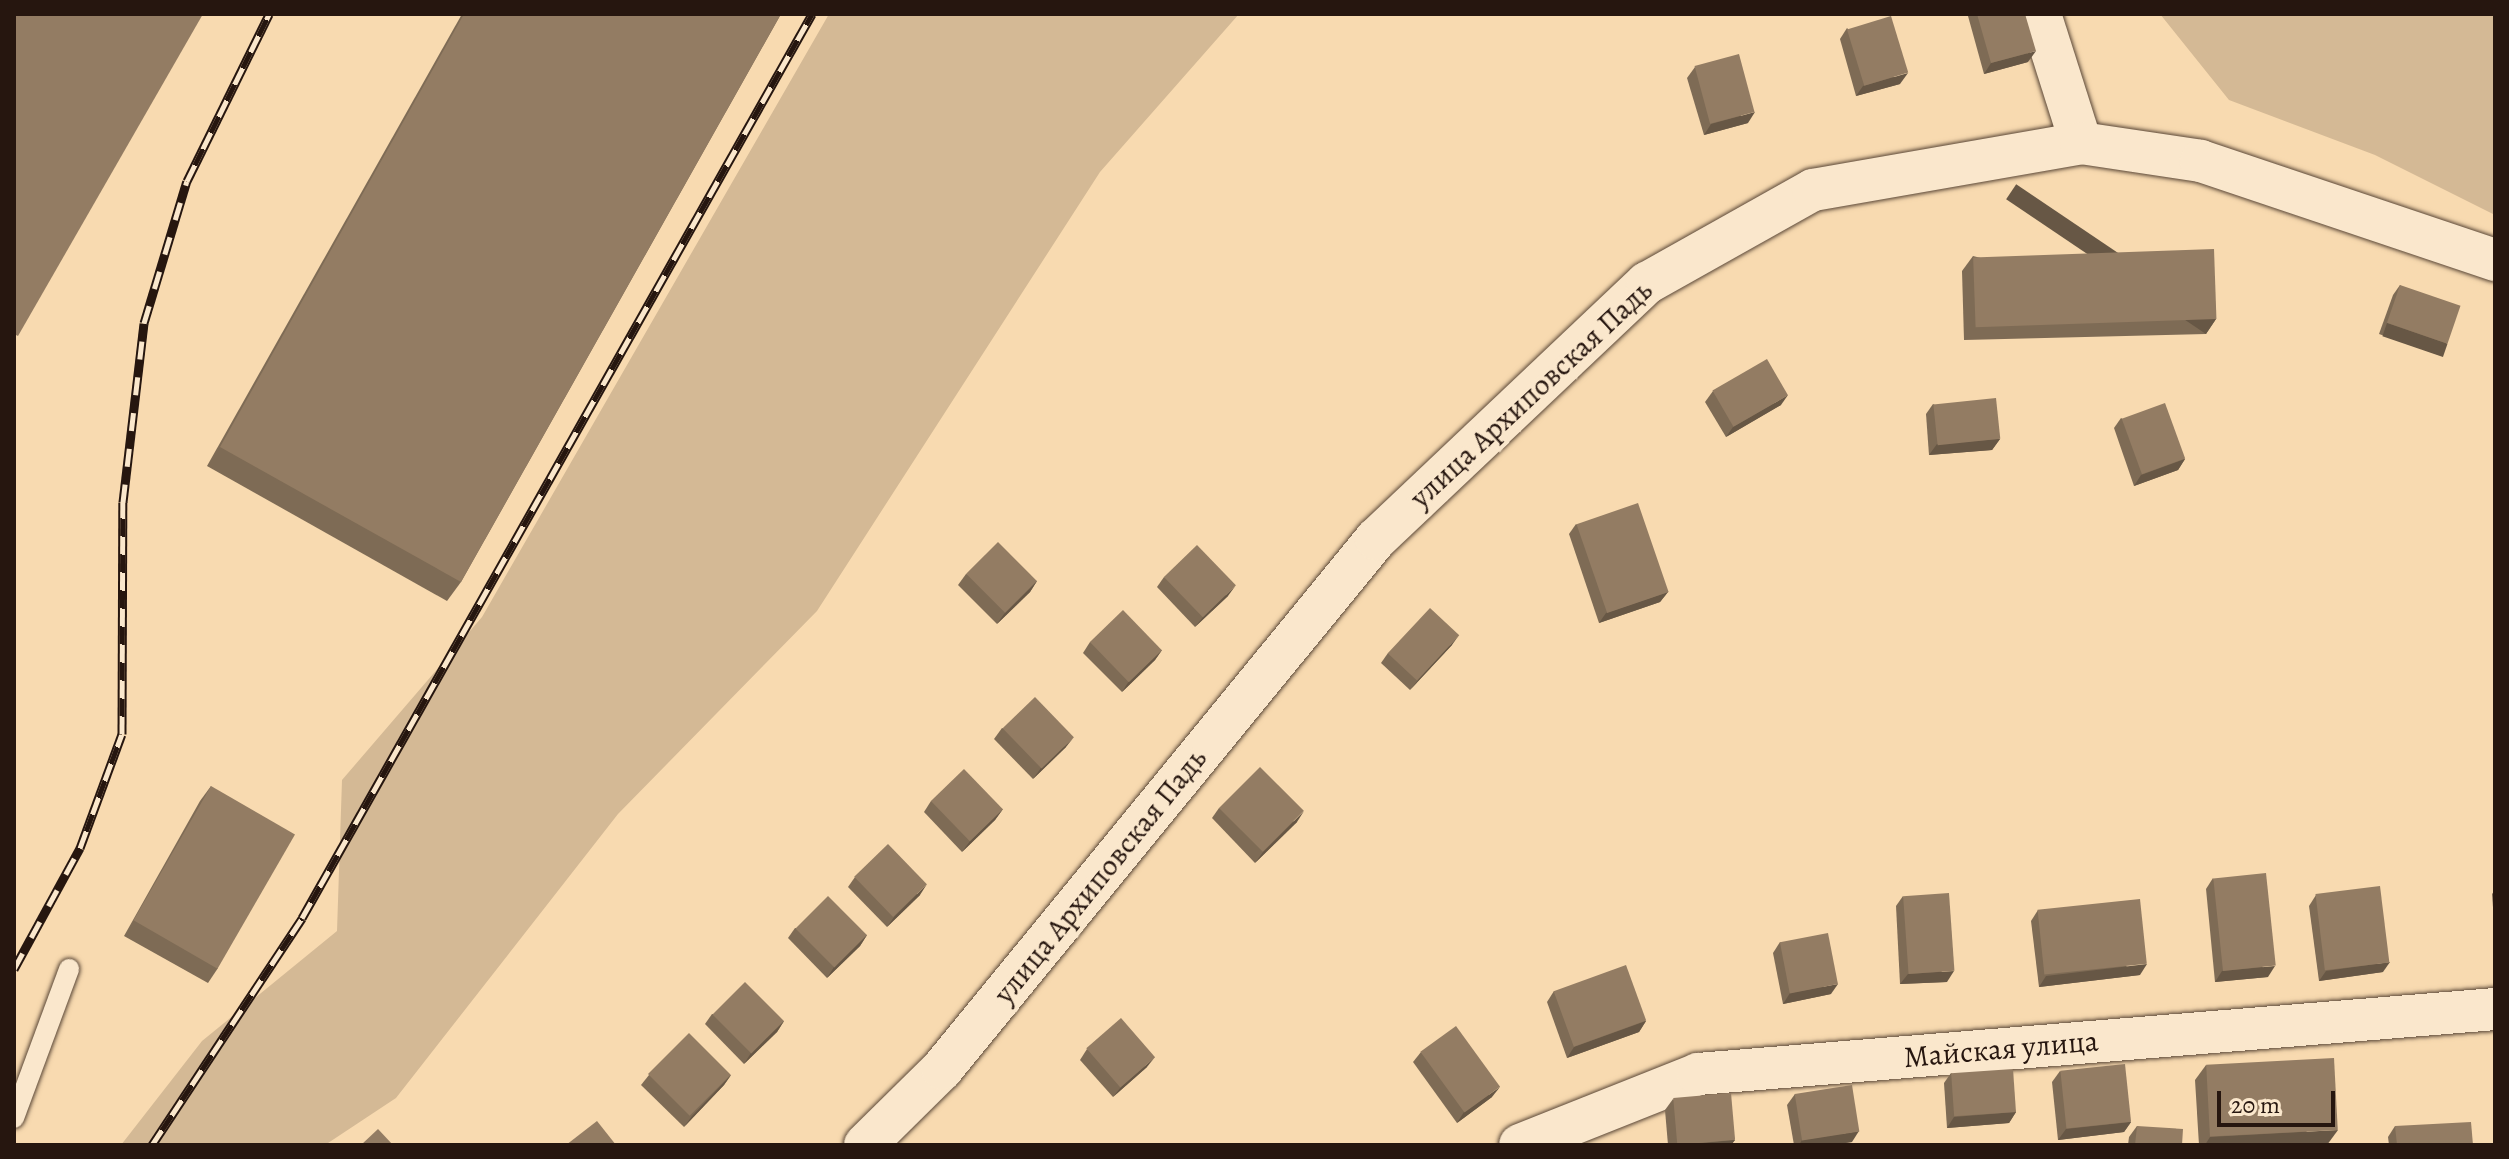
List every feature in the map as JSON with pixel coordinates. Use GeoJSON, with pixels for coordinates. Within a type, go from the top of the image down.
{"type":"FeatureCollection","features":[{"type":"Feature","properties":{"kind":"street"},"geometry":{"type":"LineString","coordinates":[[2040,14],[2081,143]]}},
{"type":"Feature","properties":{"kind":"street","name":"улица Архиповская Падь"},"geometry":{"type":"LineString","coordinates":[[865,1145],[942,1069],[1376,539],[1647,283],[1813,190],[2081,143],[2201,161],[2495,260]]}},
{"type":"Feature","properties":{"kind":"street","name":"Майская улица"},"geometry":{"type":"LineString","coordinates":[[1520,1145],[1698,1074],[2495,1009]]}},
{"type":"Feature","properties":{"kind":"lane"},"geometry":{"type":"LineString","coordinates":[[14,1118],[69,969]]}},
{"type":"Feature","properties":{"kind":"shaded area"},"geometry":{"type":"Polygon","coordinates":[[[829,14],[1239,14],[1100,172],[817,611],[618,814],[396,1098],[325,1145],[121,1145],[202,1041],[337,931],[342,780],[482,617],[829,14]]]}},
{"type":"Feature","properties":{"kind":"shaded area"},"geometry":{"type":"Polygon","coordinates":[[[2160,14],[2495,14],[2495,215],[2375,155],[2229,100],[2160,14]]]}},
{"type":"Feature","properties":{"kind":"building"},"geometry":{"type":"Polygon","coordinates":[[[14,14],[203,14],[18,336],[14,334],[14,14]]]}},
{"type":"Feature","properties":{"kind":"building"},"geometry":{"type":"Polygon","coordinates":[[[464,14],[781,14],[461,582],[220,447],[464,14]]]}},
{"type":"Feature","properties":{"kind":"building"},"geometry":{"type":"Polygon","coordinates":[[[1977,14],[2025,14],[2036,51],[1991,63],[1977,14]]]}},
{"type":"Feature","properties":{"kind":"building"},"geometry":{"type":"Polygon","coordinates":[[[1891,16],[1908,72],[1864,86],[1847,29],[1891,16]]]}},
{"type":"Feature","properties":{"kind":"building"},"geometry":{"type":"Polygon","coordinates":[[[1739,54],[1755,112],[1710,124],[1695,66],[1739,54]]]}},
{"type":"Feature","properties":{"kind":"building"},"geometry":{"type":"Polygon","coordinates":[[[2214,249],[2216,319],[1976,327],[1973,257],[2214,249]]]}},
{"type":"Feature","properties":{"kind":"building"},"geometry":{"type":"Polygon","coordinates":[[[2400,285],[2461,306],[2447,344],[2387,323],[2400,285]]]}},
{"type":"Feature","properties":{"kind":"building"},"geometry":{"type":"Polygon","coordinates":[[[1767,359],[1788,395],[1733,427],[1712,390],[1767,359]]]}},
{"type":"Feature","properties":{"kind":"building"},"geometry":{"type":"Polygon","coordinates":[[[1996,398],[2000,439],[1938,445],[1933,405],[1996,398]]]}},
{"type":"Feature","properties":{"kind":"building"},"geometry":{"type":"Polygon","coordinates":[[[2165,403],[2185,458],[2142,474],[2122,419],[2165,403]]]}},
{"type":"Feature","properties":{"kind":"building"},"geometry":{"type":"Polygon","coordinates":[[[1638,503],[1669,592],[1607,613],[1577,524],[1638,503]]]}},
{"type":"Feature","properties":{"kind":"building"},"geometry":{"type":"Polygon","coordinates":[[[998,542],[1037,581],[1005,613],[966,574],[998,542]]]}},
{"type":"Feature","properties":{"kind":"building"},"geometry":{"type":"Polygon","coordinates":[[[1197,545],[1236,585],[1203,617],[1164,577],[1197,545]]]}},
{"type":"Feature","properties":{"kind":"building"},"geometry":{"type":"Polygon","coordinates":[[[1430,608],[1459,635],[1417,681],[1388,653],[1430,608]]]}},
{"type":"Feature","properties":{"kind":"building"},"geometry":{"type":"Polygon","coordinates":[[[1123,610],[1162,650],[1129,682],[1090,642],[1123,610]]]}},
{"type":"Feature","properties":{"kind":"building"},"geometry":{"type":"Polygon","coordinates":[[[1035,697],[1074,737],[1042,769],[1003,728],[1035,697]]]}},
{"type":"Feature","properties":{"kind":"building"},"geometry":{"type":"Polygon","coordinates":[[[1260,767],[1304,811],[1263,852],[1219,808],[1260,767]]]}},
{"type":"Feature","properties":{"kind":"building"},"geometry":{"type":"Polygon","coordinates":[[[964,769],[1003,809],[970,841],[931,801],[964,769]]]}},
{"type":"Feature","properties":{"kind":"building"},"geometry":{"type":"Polygon","coordinates":[[[211,786],[295,834],[218,969],[134,920],[211,786]]]}},
{"type":"Feature","properties":{"kind":"building"},"geometry":{"type":"Polygon","coordinates":[[[888,844],[927,884],[893,917],[854,877],[888,844]]]}},
{"type":"Feature","properties":{"kind":"building"},"geometry":{"type":"Polygon","coordinates":[[[2266,873],[2276,965],[2223,971],[2213,879],[2266,873]]]}},
{"type":"Feature","properties":{"kind":"building"},"geometry":{"type":"Polygon","coordinates":[[[2380,886],[2389,962],[2325,970],[2315,894],[2380,886]]]}},
{"type":"Feature","properties":{"kind":"building"},"geometry":{"type":"Polygon","coordinates":[[[1949,893],[1954,971],[1909,974],[1903,896],[1949,893]]]}},
{"type":"Feature","properties":{"kind":"building"},"geometry":{"type":"Polygon","coordinates":[[[828,896],[867,935],[834,967],[795,929],[828,896]]]}},
{"type":"Feature","properties":{"kind":"building"},"geometry":{"type":"Polygon","coordinates":[[[2140,899],[2147,964],[2044,974],[2038,910],[2140,899]]]}},
{"type":"Feature","properties":{"kind":"building"},"geometry":{"type":"Polygon","coordinates":[[[1828,933],[1838,984],[1790,993],[1780,942],[1828,933]]]}},
{"type":"Feature","properties":{"kind":"building"},"geometry":{"type":"Polygon","coordinates":[[[1626,965],[1646,1020],[1574,1047],[1554,991],[1626,965]]]}},
{"type":"Feature","properties":{"kind":"building"},"geometry":{"type":"Polygon","coordinates":[[[745,982],[784,1021],[751,1053],[712,1015],[745,982]]]}},
{"type":"Feature","properties":{"kind":"building"},"geometry":{"type":"Polygon","coordinates":[[[1121,1018],[1155,1057],[1120,1087],[1086,1048],[1121,1018]]]}},
{"type":"Feature","properties":{"kind":"building"},"geometry":{"type":"Polygon","coordinates":[[[1456,1026],[1500,1087],[1464,1113],[1420,1052],[1456,1026]]]}},
{"type":"Feature","properties":{"kind":"building"},"geometry":{"type":"Polygon","coordinates":[[[689,1033],[731,1075],[690,1116],[648,1074],[689,1033]]]}},
{"type":"Feature","properties":{"kind":"building"},"geometry":{"type":"Polygon","coordinates":[[[2334,1058],[2338,1130],[2210,1137],[2206,1065],[2334,1058]]]}},
{"type":"Feature","properties":{"kind":"building"},"geometry":{"type":"Polygon","coordinates":[[[2125,1064],[2131,1122],[2066,1128],[2060,1071],[2125,1064]]]}},
{"type":"Feature","properties":{"kind":"building"},"geometry":{"type":"Polygon","coordinates":[[[2013,1069],[2016,1112],[1954,1116],[1951,1073],[2013,1069]]]}},
{"type":"Feature","properties":{"kind":"building"},"geometry":{"type":"Polygon","coordinates":[[[1852,1085],[1859,1131],[1802,1140],[1795,1094],[1852,1085]]]}},
{"type":"Feature","properties":{"kind":"building"},"geometry":{"type":"Polygon","coordinates":[[[1731,1093],[1735,1140],[1677,1145],[1673,1098],[1731,1093]]]}},
{"type":"Feature","properties":{"kind":"building"},"geometry":{"type":"Polygon","coordinates":[[[597,1121],[616,1145],[566,1145],[597,1121]]]}},
{"type":"Feature","properties":{"kind":"building"},"geometry":{"type":"Polygon","coordinates":[[[2471,1122],[2473,1145],[2397,1145],[2395,1126],[2471,1122]]]}},
{"type":"Feature","properties":{"kind":"building"},"geometry":{"type":"Polygon","coordinates":[[[2137,1126],[2183,1129],[2182,1145],[2135,1145],[2137,1126]]]}},
{"type":"Feature","properties":{"kind":"building"},"geometry":{"type":"Polygon","coordinates":[[[378,1129],[393,1145],[361,1145],[378,1129]]]}},
{"type":"Feature","properties":{"kind":"railway"},"geometry":{"type":"LineString","coordinates":[[14,969],[80,848],[122,734],[123,502],[144,323],[187,181],[269,14]]}},
{"type":"Feature","properties":{"kind":"railway"},"geometry":{"type":"LineString","coordinates":[[152,1145],[302,918],[812,14]]}}]}
